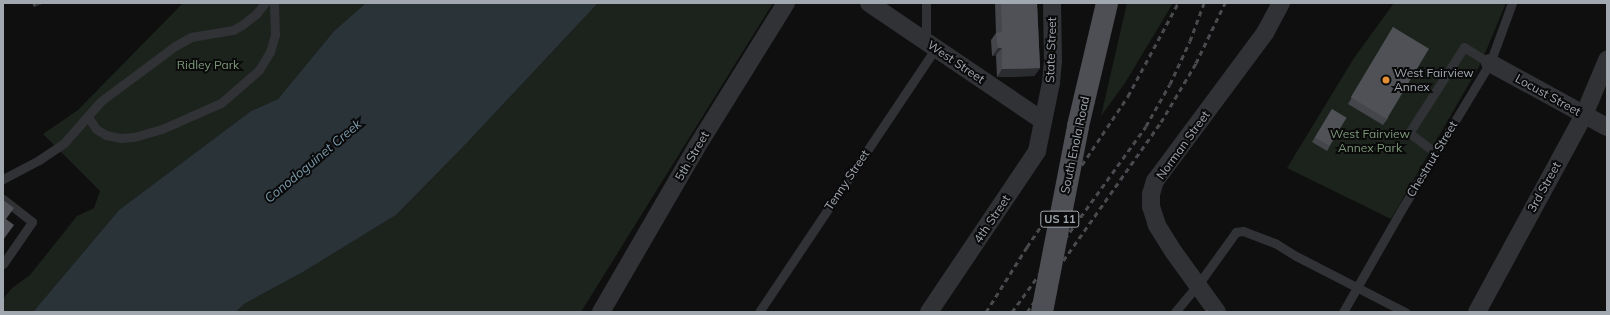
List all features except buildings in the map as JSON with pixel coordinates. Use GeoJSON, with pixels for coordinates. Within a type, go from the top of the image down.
{"type":"FeatureCollection","features":[{"type":"Feature","properties":{"kind":"main road","name":"South Enola Road"},"geometry":{"type":"LineString","coordinates":[[1042,312],[1078,126],[1107,3]]}},
{"type":"Feature","properties":{"kind":"street","name":"5th Street"},"geometry":{"type":"LineString","coordinates":[[601,312],[696,148],[786,3]]}},
{"type":"Feature","properties":{"kind":"street","name":"West Street"},"geometry":{"type":"LineString","coordinates":[[869,3],[1043,121]]}},
{"type":"Feature","properties":{"kind":"street","name":"State Street"},"geometry":{"type":"LineString","coordinates":[[1043,121],[1053,61],[1052,3]]}},
{"type":"Feature","properties":{"kind":"street","name":"Norman Street"},"geometry":{"type":"LineString","coordinates":[[1216,312],[1157,225],[1151,206],[1151,194],[1155,181],[1265,33],[1281,3]]}},
{"type":"Feature","properties":{"kind":"street","name":"3rd Street"},"geometry":{"type":"LineString","coordinates":[[1477,312],[1584,115],[1607,60]]}},
{"type":"Feature","properties":{"kind":"street","name":"Locust Street"},"geometry":{"type":"LineString","coordinates":[[1490,63],[1607,127]]}},
{"type":"Feature","properties":{"kind":"street","name":"4th Street"},"geometry":{"type":"LineString","coordinates":[[929,312],[1033,159],[1037,151],[1043,121]]}},
{"type":"Feature","properties":{"kind":"lane"},"geometry":{"type":"LineString","coordinates":[[3,178],[39,160],[64,143],[101,101],[175,46],[191,37],[233,30],[242,26],[256,14],[265,3]]}},
{"type":"Feature","properties":{"kind":"lane"},"geometry":{"type":"LineString","coordinates":[[88,117],[96,129],[106,135],[120,138],[134,137],[162,129],[204,112],[221,103],[259,70],[270,52],[275,34],[276,14],[274,3]]}},
{"type":"Feature","properties":{"kind":"lane"},"geometry":{"type":"LineString","coordinates":[[926,3],[931,45]]}},
{"type":"Feature","properties":{"kind":"lane","name":"Chestnut Street"},"geometry":{"type":"LineString","coordinates":[[1343,312],[1403,207],[1490,63],[1512,3]]}},
{"type":"Feature","properties":{"kind":"lane","name":"Tenny Street"},"geometry":{"type":"LineString","coordinates":[[758,312],[931,45]]}},
{"type":"Feature","properties":{"kind":"lane"},"geometry":{"type":"LineString","coordinates":[[1436,153],[1409,133],[1464,47],[1490,63]]}},
{"type":"Feature","properties":{"kind":"lane"},"geometry":{"type":"LineString","coordinates":[[3,199],[32,222],[3,264]]}},
{"type":"Feature","properties":{"kind":"lane"},"geometry":{"type":"LineString","coordinates":[[1175,312],[1197,286],[1236,232],[1243,231],[1275,243],[1357,288],[1405,312]]}},
{"type":"Feature","properties":{"kind":"green space","name":"Ridley Park"},"geometry":{"type":"Polygon","coordinates":[[[183,3],[366,3],[334,31],[278,99],[251,111],[119,210],[33,312],[3,312],[3,299],[12,288],[30,275],[77,216],[94,208],[100,191],[43,134],[78,110],[183,3]]]}},
{"type":"Feature","properties":{"kind":"green space"},"geometry":{"type":"Polygon","coordinates":[[[598,3],[773,3],[581,312],[236,312],[244,304],[303,272],[396,215],[463,147],[598,3]]]}},
{"type":"Feature","properties":{"kind":"green space"},"geometry":{"type":"Polygon","coordinates":[[[1127,3],[1173,3],[1125,83],[1101,116],[1127,3]]]}},
{"type":"Feature","properties":{"kind":"green space","name":"West Fairview Annex Park"},"geometry":{"type":"Polygon","coordinates":[[[1394,3],[1506,3],[1481,63],[1391,219],[1287,168],[1354,58],[1394,3]]]}},
{"type":"Feature","properties":{"kind":"water","name":"Conodoguinet Creek"},"geometry":{"type":"Polygon","coordinates":[[[366,3],[598,3],[463,147],[396,215],[303,272],[244,304],[236,312],[33,312],[119,210],[251,111],[278,99],[334,31],[366,3]]]}},
{"type":"Feature","properties":{"kind":"railway"},"geometry":{"type":"LineString","coordinates":[[986,312],[1027,247],[1128,96],[1178,3]]}},
{"type":"Feature","properties":{"kind":"railway"},"geometry":{"type":"LineString","coordinates":[[1012,312],[1146,126],[1170,84],[1190,41],[1204,3]]}},
{"type":"Feature","properties":{"kind":"railway"},"geometry":{"type":"LineString","coordinates":[[1027,312],[1161,122],[1196,63],[1225,3]]}},
{"type":"Feature","properties":{"kind":"place","name":"West Fairview Annex"},"geometry":{"type":"Point","coordinates":[1386,80]}}]}
